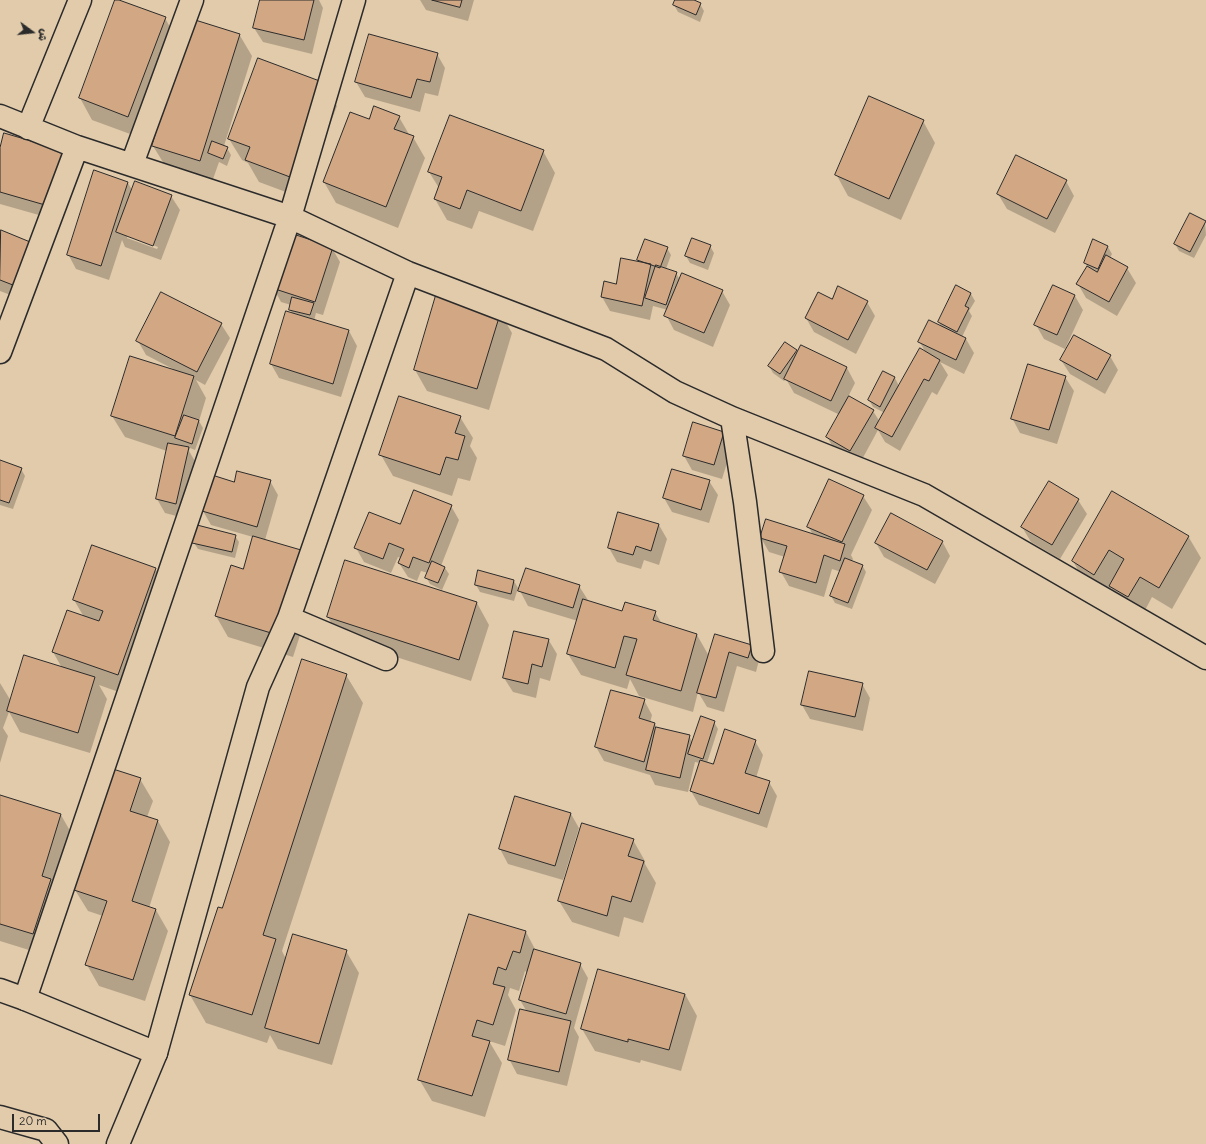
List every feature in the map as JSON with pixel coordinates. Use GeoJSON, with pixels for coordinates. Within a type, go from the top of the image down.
{"type":"FeatureCollection","features":[{"type":"Feature","properties":{"kind":"street"},"geometry":{"type":"LineString","coordinates":[[28,128],[80,0]]}},
{"type":"Feature","properties":{"kind":"street"},"geometry":{"type":"LineString","coordinates":[[132,164],[192,0]]}},
{"type":"Feature","properties":{"kind":"street"},"geometry":{"type":"LineString","coordinates":[[25,999],[290,217],[354,0]]}},
{"type":"Feature","properties":{"kind":"street"},"geometry":{"type":"LineString","coordinates":[[0,116],[77,147],[290,217],[408,273],[606,349],[675,392],[732,418],[924,495],[1206,658]]}},
{"type":"Feature","properties":{"kind":"street"},"geometry":{"type":"LineString","coordinates":[[0,352],[77,147]]}},
{"type":"Feature","properties":{"kind":"street"},"geometry":{"type":"LineString","coordinates":[[118,1144],[156,1053],[258,686],[290,618],[408,273]]}},
{"type":"Feature","properties":{"kind":"street"},"geometry":{"type":"LineString","coordinates":[[732,418],[745,502],[763,651]]}},
{"type":"Feature","properties":{"kind":"street"},"geometry":{"type":"LineString","coordinates":[[290,618],[386,659]]}},
{"type":"Feature","properties":{"kind":"street"},"geometry":{"type":"LineString","coordinates":[[0,990],[156,1053]]}},
{"type":"Feature","properties":{"kind":"street"},"geometry":{"type":"LineString","coordinates":[[0,1117],[46,1130],[57,1144]]}},
{"type":"Feature","properties":{"kind":"building"},"geometry":{"type":"Polygon","coordinates":[[[115,0],[119,0],[166,17],[128,117],[79,98],[115,0]]]}},
{"type":"Feature","properties":{"kind":"building"},"geometry":{"type":"Polygon","coordinates":[[[260,0],[314,0],[304,40],[253,28],[260,0]]]}},
{"type":"Feature","properties":{"kind":"building"},"geometry":{"type":"Polygon","coordinates":[[[432,0],[462,0],[460,7],[432,0]]]}},
{"type":"Feature","properties":{"kind":"building"},"geometry":{"type":"Polygon","coordinates":[[[675,0],[694,0],[701,3],[696,15],[673,5],[675,0]]]}},
{"type":"Feature","properties":{"kind":"building"},"geometry":{"type":"Polygon","coordinates":[[[192,19],[240,34],[200,161],[152,146],[192,19]]]}},
{"type":"Feature","properties":{"kind":"building"},"geometry":{"type":"Polygon","coordinates":[[[369,34],[438,53],[430,82],[417,79],[411,98],[355,82],[369,34]]]}},
{"type":"Feature","properties":{"kind":"building"},"geometry":{"type":"Polygon","coordinates":[[[258,58],[325,83],[290,177],[245,160],[250,147],[228,139],[258,58]]]}},
{"type":"Feature","properties":{"kind":"building"},"geometry":{"type":"Polygon","coordinates":[[[869,96],[924,120],[889,199],[835,175],[869,96]]]}},
{"type":"Feature","properties":{"kind":"building"},"geometry":{"type":"Polygon","coordinates":[[[374,106],[400,116],[394,129],[414,136],[386,207],[323,182],[350,112],[369,119],[374,106]]]}},
{"type":"Feature","properties":{"kind":"building"},"geometry":{"type":"Polygon","coordinates":[[[450,115],[544,150],[521,211],[467,190],[460,209],[434,199],[442,177],[428,172],[450,115]]]}},
{"type":"Feature","properties":{"kind":"building"},"geometry":{"type":"Polygon","coordinates":[[[4,133],[69,152],[52,207],[0,192],[0,148],[4,133]]]}},
{"type":"Feature","properties":{"kind":"building"},"geometry":{"type":"Polygon","coordinates":[[[212,141],[228,147],[223,159],[208,153],[212,141]]]}},
{"type":"Feature","properties":{"kind":"building"},"geometry":{"type":"Polygon","coordinates":[[[1016,155],[1067,180],[1047,219],[997,194],[1016,155]]]}},
{"type":"Feature","properties":{"kind":"building"},"geometry":{"type":"Polygon","coordinates":[[[94,170],[128,182],[101,266],[67,255],[94,170]]]}},
{"type":"Feature","properties":{"kind":"building"},"geometry":{"type":"Polygon","coordinates":[[[135,181],[172,195],[153,246],[116,232],[135,181]]]}},
{"type":"Feature","properties":{"kind":"building"},"geometry":{"type":"Polygon","coordinates":[[[1190,213],[1206,221],[1190,252],[1174,244],[1190,213]]]}},
{"type":"Feature","properties":{"kind":"building"},"geometry":{"type":"Polygon","coordinates":[[[1,230],[35,244],[18,287],[0,280],[1,230]]]}},
{"type":"Feature","properties":{"kind":"building"},"geometry":{"type":"Polygon","coordinates":[[[290,233],[333,247],[315,302],[272,288],[290,233]]]}},
{"type":"Feature","properties":{"kind":"building"},"geometry":{"type":"Polygon","coordinates":[[[692,238],[711,245],[704,263],[685,256],[692,238]]]}},
{"type":"Feature","properties":{"kind":"building"},"geometry":{"type":"Polygon","coordinates":[[[645,239],[668,247],[660,268],[637,260],[645,239]]]}},
{"type":"Feature","properties":{"kind":"building"},"geometry":{"type":"Polygon","coordinates":[[[1093,239],[1108,246],[1098,269],[1084,263],[1093,239]]]}},
{"type":"Feature","properties":{"kind":"building"},"geometry":{"type":"Polygon","coordinates":[[[1106,255],[1128,267],[1109,302],[1076,284],[1087,266],[1097,272],[1106,255]]]}},
{"type":"Feature","properties":{"kind":"building"},"geometry":{"type":"Polygon","coordinates":[[[621,258],[651,264],[642,306],[601,297],[604,281],[616,284],[621,258]]]}},
{"type":"Feature","properties":{"kind":"building"},"geometry":{"type":"Polygon","coordinates":[[[656,265],[677,272],[666,305],[645,298],[656,265]]]}},
{"type":"Feature","properties":{"kind":"building"},"geometry":{"type":"Polygon","coordinates":[[[682,273],[723,290],[704,333],[664,316],[682,273]]]}},
{"type":"Feature","properties":{"kind":"building"},"geometry":{"type":"Polygon","coordinates":[[[956,285],[971,293],[965,306],[969,308],[957,332],[938,322],[956,285]]]}},
{"type":"Feature","properties":{"kind":"building"},"geometry":{"type":"Polygon","coordinates":[[[1053,285],[1075,295],[1057,335],[1034,325],[1053,285]]]}},
{"type":"Feature","properties":{"kind":"building"},"geometry":{"type":"Polygon","coordinates":[[[838,286],[868,301],[848,340],[805,318],[818,292],[832,299],[838,286]]]}},
{"type":"Feature","properties":{"kind":"building"},"geometry":{"type":"Polygon","coordinates":[[[161,292],[222,323],[197,372],[136,341],[161,292]]]}},
{"type":"Feature","properties":{"kind":"building"},"geometry":{"type":"Polygon","coordinates":[[[437,292],[501,311],[477,389],[414,370],[437,292]]]}},
{"type":"Feature","properties":{"kind":"building"},"geometry":{"type":"Polygon","coordinates":[[[292,297],[314,303],[310,315],[289,310],[292,297]]]}},
{"type":"Feature","properties":{"kind":"building"},"geometry":{"type":"Polygon","coordinates":[[[286,311],[349,330],[333,384],[270,364],[286,311]]]}},
{"type":"Feature","properties":{"kind":"building"},"geometry":{"type":"Polygon","coordinates":[[[929,320],[966,338],[956,360],[918,342],[929,320]]]}},
{"type":"Feature","properties":{"kind":"building"},"geometry":{"type":"Polygon","coordinates":[[[1074,335],[1111,355],[1097,380],[1060,360],[1074,335]]]}},
{"type":"Feature","properties":{"kind":"building"},"geometry":{"type":"Polygon","coordinates":[[[785,342],[797,350],[780,374],[768,366],[785,342]]]}},
{"type":"Feature","properties":{"kind":"building"},"geometry":{"type":"Polygon","coordinates":[[[801,345],[847,367],[831,401],[784,379],[801,345]]]}},
{"type":"Feature","properties":{"kind":"building"},"geometry":{"type":"Polygon","coordinates":[[[920,348],[940,360],[929,381],[924,379],[892,437],[875,428],[920,348]]]}},
{"type":"Feature","properties":{"kind":"building"},"geometry":{"type":"Polygon","coordinates":[[[130,356],[194,376],[175,436],[111,416],[130,356]]]}},
{"type":"Feature","properties":{"kind":"building"},"geometry":{"type":"Polygon","coordinates":[[[1028,364],[1066,376],[1049,430],[1011,419],[1028,364]]]}},
{"type":"Feature","properties":{"kind":"building"},"geometry":{"type":"Polygon","coordinates":[[[883,371],[895,377],[880,407],[868,400],[883,371]]]}},
{"type":"Feature","properties":{"kind":"building"},"geometry":{"type":"Polygon","coordinates":[[[399,396],[461,416],[455,433],[465,436],[458,460],[446,457],[440,475],[379,455],[399,396]]]}},
{"type":"Feature","properties":{"kind":"building"},"geometry":{"type":"Polygon","coordinates":[[[849,396],[874,410],[850,451],[826,437],[849,396]]]}},
{"type":"Feature","properties":{"kind":"building"},"geometry":{"type":"Polygon","coordinates":[[[184,415],[199,420],[192,444],[175,438],[184,415]]]}},
{"type":"Feature","properties":{"kind":"building"},"geometry":{"type":"Polygon","coordinates":[[[693,422],[724,432],[714,465],[683,456],[693,422]]]}},
{"type":"Feature","properties":{"kind":"building"},"geometry":{"type":"Polygon","coordinates":[[[168,443],[189,447],[176,504],[156,499],[168,443]]]}},
{"type":"Feature","properties":{"kind":"building"},"geometry":{"type":"Polygon","coordinates":[[[0,460],[22,468],[9,503],[0,500],[0,460]]]}},
{"type":"Feature","properties":{"kind":"building"},"geometry":{"type":"Polygon","coordinates":[[[672,469],[710,480],[701,510],[663,498],[672,469]]]}},
{"type":"Feature","properties":{"kind":"building"},"geometry":{"type":"Polygon","coordinates":[[[237,471],[271,480],[257,527],[202,511],[212,475],[234,482],[237,471]]]}},
{"type":"Feature","properties":{"kind":"building"},"geometry":{"type":"Polygon","coordinates":[[[829,479],[864,495],[842,542],[807,527],[829,479]]]}},
{"type":"Feature","properties":{"kind":"building"},"geometry":{"type":"Polygon","coordinates":[[[1049,481],[1079,499],[1052,545],[1021,527],[1049,481]]]}},
{"type":"Feature","properties":{"kind":"building"},"geometry":{"type":"Polygon","coordinates":[[[414,490],[452,505],[429,563],[413,557],[409,568],[398,563],[404,549],[389,543],[383,559],[354,548],[369,512],[400,524],[414,490]]]}},
{"type":"Feature","properties":{"kind":"building"},"geometry":{"type":"Polygon","coordinates":[[[1112,491],[1189,536],[1159,588],[1140,577],[1128,597],[1109,586],[1124,559],[1109,550],[1094,575],[1072,561],[1112,491]]]}},
{"type":"Feature","properties":{"kind":"building"},"geometry":{"type":"Polygon","coordinates":[[[618,512],[659,524],[651,551],[636,546],[633,555],[608,548],[618,512]]]}},
{"type":"Feature","properties":{"kind":"building"},"geometry":{"type":"Polygon","coordinates":[[[891,513],[943,541],[927,570],[875,543],[891,513]]]}},
{"type":"Feature","properties":{"kind":"building"},"geometry":{"type":"Polygon","coordinates":[[[766,519],[845,544],[840,561],[824,555],[816,583],[779,572],[787,546],[760,538],[766,519]]]}},
{"type":"Feature","properties":{"kind":"building"},"geometry":{"type":"Polygon","coordinates":[[[197,525],[236,535],[232,552],[192,543],[197,525]]]}},
{"type":"Feature","properties":{"kind":"building"},"geometry":{"type":"Polygon","coordinates":[[[253,536],[301,550],[285,599],[281,636],[215,616],[231,565],[243,569],[253,536]]]}},
{"type":"Feature","properties":{"kind":"building"},"geometry":{"type":"Polygon","coordinates":[[[92,545],[156,568],[118,675],[52,652],[67,610],[99,621],[103,611],[73,600],[92,545]]]}},
{"type":"Feature","properties":{"kind":"building"},"geometry":{"type":"Polygon","coordinates":[[[845,558],[863,565],[848,603],[830,596],[845,558]]]}},
{"type":"Feature","properties":{"kind":"building"},"geometry":{"type":"Polygon","coordinates":[[[345,560],[477,602],[459,660],[327,617],[345,560]]]}},
{"type":"Feature","properties":{"kind":"building"},"geometry":{"type":"Polygon","coordinates":[[[432,561],[445,567],[438,583],[425,578],[432,561]]]}},
{"type":"Feature","properties":{"kind":"building"},"geometry":{"type":"Polygon","coordinates":[[[526,568],[580,585],[573,608],[518,591],[526,568]]]}},
{"type":"Feature","properties":{"kind":"building"},"geometry":{"type":"Polygon","coordinates":[[[478,570],[514,580],[511,594],[475,585],[478,570]]]}},
{"type":"Feature","properties":{"kind":"building"},"geometry":{"type":"Polygon","coordinates":[[[583,599],[622,611],[625,602],[656,611],[653,620],[697,634],[681,691],[626,675],[637,639],[624,636],[615,668],[567,654],[583,599]]]}},
{"type":"Feature","properties":{"kind":"building"},"geometry":{"type":"Polygon","coordinates":[[[514,631],[549,639],[542,667],[532,664],[528,684],[503,678],[514,631]]]}},
{"type":"Feature","properties":{"kind":"building"},"geometry":{"type":"Polygon","coordinates":[[[715,634],[752,645],[748,658],[729,652],[716,698],[697,693],[715,634]]]}},
{"type":"Feature","properties":{"kind":"building"},"geometry":{"type":"Polygon","coordinates":[[[24,655],[95,677],[78,733],[7,711],[24,655]]]}},
{"type":"Feature","properties":{"kind":"building"},"geometry":{"type":"Polygon","coordinates":[[[302,659],[347,674],[263,935],[276,939],[252,1015],[189,995],[218,907],[222,908],[302,659]]]}},
{"type":"Feature","properties":{"kind":"building"},"geometry":{"type":"Polygon","coordinates":[[[809,671],[863,683],[855,717],[801,705],[809,671]]]}},
{"type":"Feature","properties":{"kind":"building"},"geometry":{"type":"Polygon","coordinates":[[[611,690],[645,699],[639,718],[655,723],[644,762],[595,747],[611,690]]]}},
{"type":"Feature","properties":{"kind":"building"},"geometry":{"type":"Polygon","coordinates":[[[701,716],[715,721],[703,759],[688,754],[701,716]]]}},
{"type":"Feature","properties":{"kind":"building"},"geometry":{"type":"Polygon","coordinates":[[[656,727],[690,735],[680,778],[646,770],[656,727]]]}},
{"type":"Feature","properties":{"kind":"building"},"geometry":{"type":"Polygon","coordinates":[[[725,729],[756,740],[745,773],[770,781],[759,814],[690,791],[700,760],[713,764],[725,729]]]}},
{"type":"Feature","properties":{"kind":"building"},"geometry":{"type":"Polygon","coordinates":[[[113,769],[141,778],[130,811],[158,820],[132,901],[156,909],[133,980],[85,965],[107,901],[74,890],[113,769]]]}},
{"type":"Feature","properties":{"kind":"building"},"geometry":{"type":"Polygon","coordinates":[[[0,795],[61,814],[42,876],[51,879],[33,934],[0,924],[0,795]]]}},
{"type":"Feature","properties":{"kind":"building"},"geometry":{"type":"Polygon","coordinates":[[[515,796],[571,813],[555,866],[499,849],[515,796]]]}},
{"type":"Feature","properties":{"kind":"building"},"geometry":{"type":"Polygon","coordinates":[[[582,823],[634,839],[628,856],[644,861],[631,902],[612,896],[607,916],[558,901],[582,823]]]}},
{"type":"Feature","properties":{"kind":"building"},"geometry":{"type":"Polygon","coordinates":[[[469,914],[526,931],[520,953],[513,951],[506,970],[498,967],[493,984],[505,987],[493,1025],[477,1020],[472,1036],[490,1041],[472,1096],[418,1080],[469,914]]]}},
{"type":"Feature","properties":{"kind":"building"},"geometry":{"type":"Polygon","coordinates":[[[293,934],[347,950],[319,1044],[265,1028],[293,934]]]}},
{"type":"Feature","properties":{"kind":"building"},"geometry":{"type":"Polygon","coordinates":[[[534,949],[581,963],[566,1014],[519,1000],[534,949]]]}},
{"type":"Feature","properties":{"kind":"building"},"geometry":{"type":"Polygon","coordinates":[[[598,969],[685,994],[669,1050],[628,1039],[628,1042],[581,1029],[598,969]]]}},
{"type":"Feature","properties":{"kind":"building"},"geometry":{"type":"Polygon","coordinates":[[[520,1009],[571,1021],[559,1072],[508,1060],[520,1009]]]}}]}
